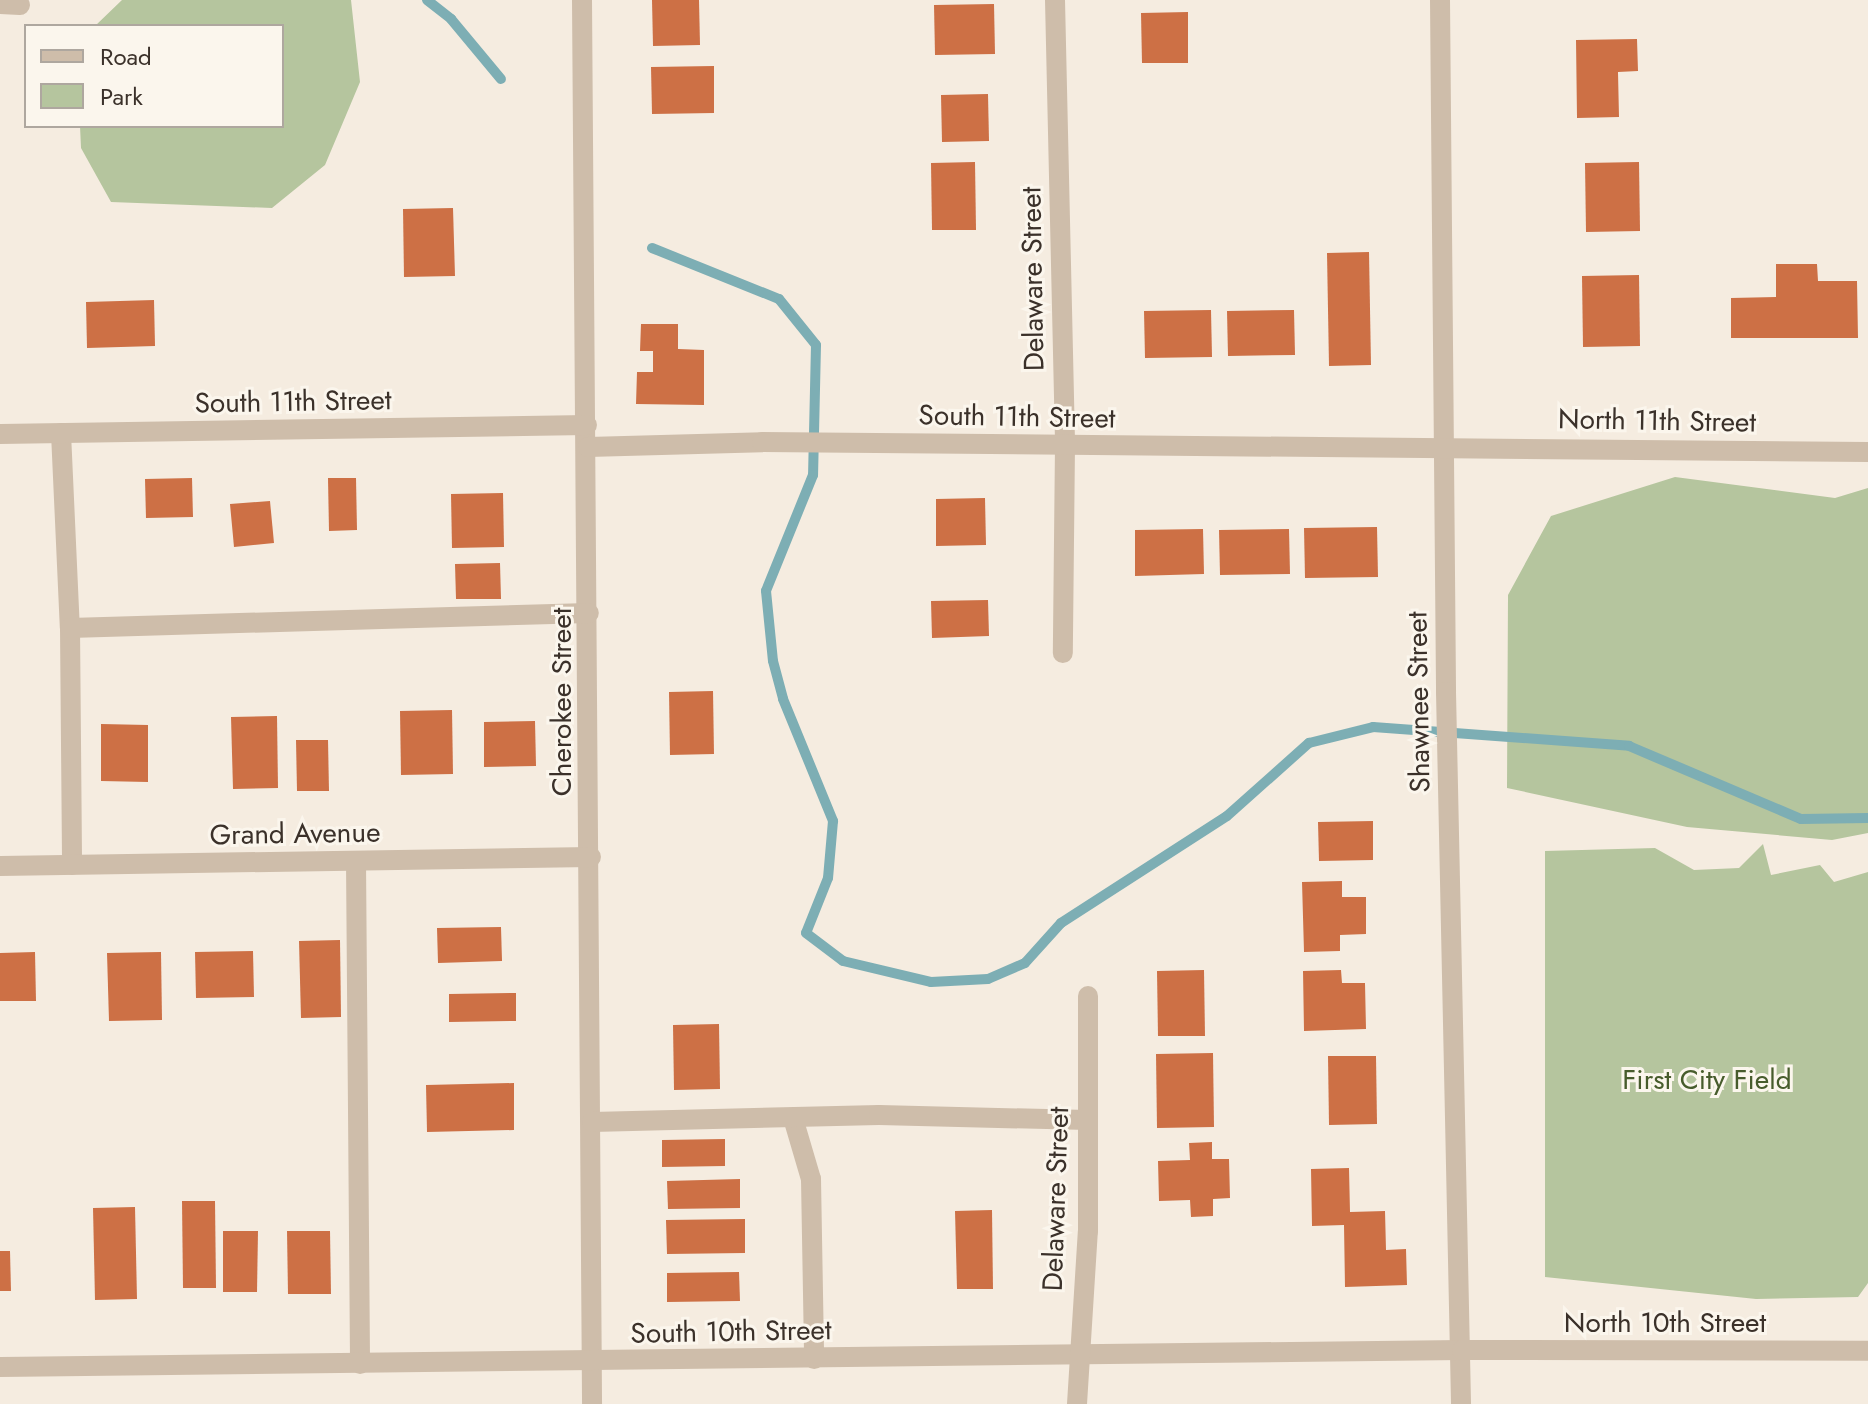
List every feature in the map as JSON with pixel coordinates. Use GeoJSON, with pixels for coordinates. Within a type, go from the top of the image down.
{"type":"FeatureCollection","features":[{"type":"Feature","properties":{"kind":"street","name":"Cherokee Street"},"geometry":{"type":"LineString","coordinates":[[582,0],[591,857],[592,1404]]}},
{"type":"Feature","properties":{"kind":"street","name":"Delaware Street"},"geometry":{"type":"LineString","coordinates":[[1055,0],[1065,445],[1063,653]]}},
{"type":"Feature","properties":{"kind":"street","name":"Shawnee Street"},"geometry":{"type":"LineString","coordinates":[[1440,0],[1446,692],[1461,1404]]}},
{"type":"Feature","properties":{"kind":"street","name":"South 11th Street"},"geometry":{"type":"LineString","coordinates":[[0,434],[587,425]]}},
{"type":"Feature","properties":{"kind":"street"},"geometry":{"type":"LineString","coordinates":[[61,433],[70,628],[72,865]]}},
{"type":"Feature","properties":{"kind":"street","name":"South 11th Street"},"geometry":{"type":"LineString","coordinates":[[588,447],[762,442],[1445,446]]}},
{"type":"Feature","properties":{"kind":"street","name":"North 11th Street"},"geometry":{"type":"LineString","coordinates":[[1445,446],[1868,452]]}},
{"type":"Feature","properties":{"kind":"street"},"geometry":{"type":"LineString","coordinates":[[70,628],[589,613]]}},
{"type":"Feature","properties":{"kind":"street","name":"Grand Avenue"},"geometry":{"type":"LineString","coordinates":[[0,866],[591,857]]}},
{"type":"Feature","properties":{"kind":"street"},"geometry":{"type":"LineString","coordinates":[[356,861],[360,1364]]}},
{"type":"Feature","properties":{"kind":"street","name":"Delaware Street"},"geometry":{"type":"LineString","coordinates":[[1077,1404],[1076,1356],[1088,1231],[1088,996]]}},
{"type":"Feature","properties":{"kind":"street"},"geometry":{"type":"LineString","coordinates":[[592,1122],[793,1118],[1088,1120]]}},
{"type":"Feature","properties":{"kind":"street"},"geometry":{"type":"LineString","coordinates":[[793,1118],[811,1179],[814,1359]]}},
{"type":"Feature","properties":{"kind":"street","name":"North 10th Street"},"geometry":{"type":"LineString","coordinates":[[1462,1350],[1858,1351]]}},
{"type":"Feature","properties":{"kind":"street","name":"South 10th Street"},"geometry":{"type":"LineString","coordinates":[[0,1367],[1462,1350]]}},
{"type":"Feature","properties":{"kind":"green space"},"geometry":{"type":"Polygon","coordinates":[[[122,0],[351,0],[360,82],[325,165],[272,208],[111,202],[81,148],[80,128],[284,128],[284,24],[97,24],[122,0]]]}},
{"type":"Feature","properties":{"kind":"green space"},"geometry":{"type":"Polygon","coordinates":[[[1675,477],[1835,498],[1868,488],[1868,833],[1832,840],[1687,827],[1507,788],[1508,595],[1551,516],[1675,477]]]}},
{"type":"Feature","properties":{"kind":"green space","name":"First City Field"},"geometry":{"type":"Polygon","coordinates":[[[1763,844],[1771,875],[1820,865],[1834,882],[1868,872],[1868,1283],[1858,1297],[1756,1299],[1545,1277],[1545,851],[1655,848],[1694,870],[1739,868],[1763,844]]]}},
{"type":"Feature","properties":{"kind":"building"},"geometry":{"type":"Polygon","coordinates":[[[652,0],[699,0],[700,45],[653,46],[652,0]]]}},
{"type":"Feature","properties":{"kind":"building"},"geometry":{"type":"Polygon","coordinates":[[[994,4],[995,54],[935,55],[934,5],[994,4]]]}},
{"type":"Feature","properties":{"kind":"building"},"geometry":{"type":"Polygon","coordinates":[[[1188,12],[1188,63],[1142,63],[1141,13],[1188,12]]]}},
{"type":"Feature","properties":{"kind":"building"},"geometry":{"type":"Polygon","coordinates":[[[1637,39],[1638,71],[1618,72],[1619,117],[1577,118],[1576,40],[1637,39]]]}},
{"type":"Feature","properties":{"kind":"building"},"geometry":{"type":"Polygon","coordinates":[[[714,66],[714,113],[652,114],[651,67],[714,66]]]}},
{"type":"Feature","properties":{"kind":"building"},"geometry":{"type":"Polygon","coordinates":[[[988,94],[989,141],[942,142],[941,95],[988,94]]]}},
{"type":"Feature","properties":{"kind":"building"},"geometry":{"type":"Polygon","coordinates":[[[975,162],[976,230],[932,230],[931,163],[975,162]]]}},
{"type":"Feature","properties":{"kind":"building"},"geometry":{"type":"Polygon","coordinates":[[[1639,162],[1640,231],[1586,232],[1585,163],[1639,162]]]}},
{"type":"Feature","properties":{"kind":"building"},"geometry":{"type":"Polygon","coordinates":[[[453,208],[455,276],[404,277],[403,209],[453,208]]]}},
{"type":"Feature","properties":{"kind":"building"},"geometry":{"type":"Polygon","coordinates":[[[1369,252],[1371,365],[1329,366],[1327,253],[1369,252]]]}},
{"type":"Feature","properties":{"kind":"building"},"geometry":{"type":"Polygon","coordinates":[[[1776,264],[1817,264],[1818,281],[1857,281],[1858,338],[1731,338],[1731,298],[1776,297],[1776,264]]]}},
{"type":"Feature","properties":{"kind":"building"},"geometry":{"type":"Polygon","coordinates":[[[1639,275],[1640,346],[1583,347],[1582,276],[1639,275]]]}},
{"type":"Feature","properties":{"kind":"building"},"geometry":{"type":"Polygon","coordinates":[[[154,300],[155,346],[87,348],[86,302],[154,300]]]}},
{"type":"Feature","properties":{"kind":"building"},"geometry":{"type":"Polygon","coordinates":[[[1211,310],[1212,357],[1145,358],[1144,311],[1211,310]]]}},
{"type":"Feature","properties":{"kind":"building"},"geometry":{"type":"Polygon","coordinates":[[[1294,310],[1295,355],[1228,356],[1227,311],[1294,310]]]}},
{"type":"Feature","properties":{"kind":"building"},"geometry":{"type":"Polygon","coordinates":[[[641,324],[678,324],[678,349],[704,350],[704,405],[636,404],[637,372],[653,372],[653,351],[640,351],[641,324]]]}},
{"type":"Feature","properties":{"kind":"building"},"geometry":{"type":"Polygon","coordinates":[[[192,478],[193,517],[146,518],[145,479],[192,478]]]}},
{"type":"Feature","properties":{"kind":"building"},"geometry":{"type":"Polygon","coordinates":[[[328,478],[356,478],[357,530],[329,531],[328,478]]]}},
{"type":"Feature","properties":{"kind":"building"},"geometry":{"type":"Polygon","coordinates":[[[503,493],[504,547],[452,548],[451,494],[503,493]]]}},
{"type":"Feature","properties":{"kind":"building"},"geometry":{"type":"Polygon","coordinates":[[[985,498],[986,545],[936,546],[936,499],[985,498]]]}},
{"type":"Feature","properties":{"kind":"building"},"geometry":{"type":"Polygon","coordinates":[[[270,501],[274,543],[234,547],[230,504],[270,501]]]}},
{"type":"Feature","properties":{"kind":"building"},"geometry":{"type":"Polygon","coordinates":[[[1377,527],[1378,577],[1305,578],[1304,528],[1377,527]]]}},
{"type":"Feature","properties":{"kind":"building"},"geometry":{"type":"Polygon","coordinates":[[[1203,529],[1204,574],[1135,576],[1135,530],[1203,529]]]}},
{"type":"Feature","properties":{"kind":"building"},"geometry":{"type":"Polygon","coordinates":[[[1289,529],[1290,574],[1220,575],[1219,530],[1289,529]]]}},
{"type":"Feature","properties":{"kind":"building"},"geometry":{"type":"Polygon","coordinates":[[[500,563],[501,599],[456,599],[455,564],[500,563]]]}},
{"type":"Feature","properties":{"kind":"building"},"geometry":{"type":"Polygon","coordinates":[[[988,600],[989,636],[932,638],[931,601],[988,600]]]}},
{"type":"Feature","properties":{"kind":"building"},"geometry":{"type":"Polygon","coordinates":[[[713,691],[714,754],[670,755],[669,692],[713,691]]]}},
{"type":"Feature","properties":{"kind":"building"},"geometry":{"type":"Polygon","coordinates":[[[452,710],[453,774],[401,775],[400,711],[452,710]]]}},
{"type":"Feature","properties":{"kind":"building"},"geometry":{"type":"Polygon","coordinates":[[[277,716],[278,788],[233,789],[231,717],[277,716]]]}},
{"type":"Feature","properties":{"kind":"building"},"geometry":{"type":"Polygon","coordinates":[[[535,721],[536,766],[484,767],[484,722],[535,721]]]}},
{"type":"Feature","properties":{"kind":"building"},"geometry":{"type":"Polygon","coordinates":[[[101,724],[148,725],[148,782],[101,781],[101,724]]]}},
{"type":"Feature","properties":{"kind":"building"},"geometry":{"type":"Polygon","coordinates":[[[296,740],[328,740],[329,791],[297,791],[296,740]]]}},
{"type":"Feature","properties":{"kind":"building"},"geometry":{"type":"Polygon","coordinates":[[[1373,821],[1373,860],[1319,861],[1318,822],[1373,821]]]}},
{"type":"Feature","properties":{"kind":"building"},"geometry":{"type":"Polygon","coordinates":[[[1342,881],[1342,897],[1366,897],[1366,934],[1340,935],[1340,951],[1304,952],[1302,882],[1342,881]]]}},
{"type":"Feature","properties":{"kind":"building"},"geometry":{"type":"Polygon","coordinates":[[[501,927],[502,961],[438,963],[437,928],[501,927]]]}},
{"type":"Feature","properties":{"kind":"building"},"geometry":{"type":"Polygon","coordinates":[[[340,940],[341,1017],[301,1018],[299,941],[340,940]]]}},
{"type":"Feature","properties":{"kind":"building"},"geometry":{"type":"Polygon","coordinates":[[[253,951],[254,997],[196,998],[195,952],[253,951]]]}},
{"type":"Feature","properties":{"kind":"building"},"geometry":{"type":"Polygon","coordinates":[[[35,952],[36,1001],[0,1001],[0,953],[35,952]]]}},
{"type":"Feature","properties":{"kind":"building"},"geometry":{"type":"Polygon","coordinates":[[[161,952],[162,1020],[109,1021],[107,953],[161,952]]]}},
{"type":"Feature","properties":{"kind":"building"},"geometry":{"type":"Polygon","coordinates":[[[1204,970],[1205,1036],[1158,1036],[1157,971],[1204,970]]]}},
{"type":"Feature","properties":{"kind":"building"},"geometry":{"type":"Polygon","coordinates":[[[1341,970],[1342,983],[1365,983],[1366,1029],[1304,1031],[1303,971],[1341,970]]]}},
{"type":"Feature","properties":{"kind":"building"},"geometry":{"type":"Polygon","coordinates":[[[516,993],[516,1021],[449,1022],[449,994],[516,993]]]}},
{"type":"Feature","properties":{"kind":"building"},"geometry":{"type":"Polygon","coordinates":[[[719,1024],[720,1089],[674,1090],[673,1025],[719,1024]]]}},
{"type":"Feature","properties":{"kind":"building"},"geometry":{"type":"Polygon","coordinates":[[[1213,1053],[1214,1127],[1157,1128],[1156,1054],[1213,1053]]]}},
{"type":"Feature","properties":{"kind":"building"},"geometry":{"type":"Polygon","coordinates":[[[1328,1056],[1376,1056],[1377,1124],[1329,1125],[1328,1056]]]}},
{"type":"Feature","properties":{"kind":"building"},"geometry":{"type":"Polygon","coordinates":[[[514,1083],[514,1130],[427,1132],[426,1085],[514,1083]]]}},
{"type":"Feature","properties":{"kind":"building"},"geometry":{"type":"Polygon","coordinates":[[[725,1139],[725,1166],[662,1167],[662,1140],[725,1139]]]}},
{"type":"Feature","properties":{"kind":"building"},"geometry":{"type":"Polygon","coordinates":[[[1212,1142],[1212,1159],[1229,1159],[1230,1198],[1213,1199],[1213,1216],[1191,1217],[1190,1200],[1159,1201],[1158,1161],[1190,1160],[1189,1143],[1212,1142]]]}},
{"type":"Feature","properties":{"kind":"building"},"geometry":{"type":"Polygon","coordinates":[[[1349,1168],[1350,1212],[1385,1211],[1386,1250],[1406,1249],[1407,1285],[1345,1287],[1344,1225],[1312,1226],[1311,1169],[1349,1168]]]}},
{"type":"Feature","properties":{"kind":"building"},"geometry":{"type":"Polygon","coordinates":[[[740,1179],[740,1208],[668,1209],[667,1181],[740,1179]]]}},
{"type":"Feature","properties":{"kind":"building"},"geometry":{"type":"Polygon","coordinates":[[[182,1201],[215,1201],[216,1288],[183,1288],[182,1201]]]}},
{"type":"Feature","properties":{"kind":"building"},"geometry":{"type":"Polygon","coordinates":[[[135,1207],[137,1299],[95,1300],[93,1208],[135,1207]]]}},
{"type":"Feature","properties":{"kind":"building"},"geometry":{"type":"Polygon","coordinates":[[[992,1210],[993,1289],[957,1289],[955,1211],[992,1210]]]}},
{"type":"Feature","properties":{"kind":"building"},"geometry":{"type":"Polygon","coordinates":[[[745,1219],[745,1253],[667,1254],[666,1220],[745,1219]]]}},
{"type":"Feature","properties":{"kind":"building"},"geometry":{"type":"Polygon","coordinates":[[[223,1231],[258,1231],[257,1292],[223,1292],[223,1231]]]}},
{"type":"Feature","properties":{"kind":"building"},"geometry":{"type":"Polygon","coordinates":[[[287,1231],[330,1231],[331,1294],[288,1294],[287,1231]]]}},
{"type":"Feature","properties":{"kind":"building"},"geometry":{"type":"Polygon","coordinates":[[[0,1251],[10,1251],[11,1291],[0,1291],[0,1251]]]}},
{"type":"Feature","properties":{"kind":"building"},"geometry":{"type":"Polygon","coordinates":[[[739,1272],[740,1301],[667,1302],[667,1273],[739,1272]]]}},
{"type":"Feature","properties":{"kind":"waterway"},"geometry":{"type":"LineString","coordinates":[[427,0],[451,19],[501,79]]}},
{"type":"Feature","properties":{"kind":"waterway"},"geometry":{"type":"LineString","coordinates":[[652,248],[779,299],[816,345],[813,475],[766,591],[773,661],[783,699],[833,821],[828,878],[806,933],[843,961],[931,982],[988,979],[1025,963],[1061,923],[1227,816],[1309,743],[1373,727],[1629,746],[1801,819],[1868,818]]}}]}
